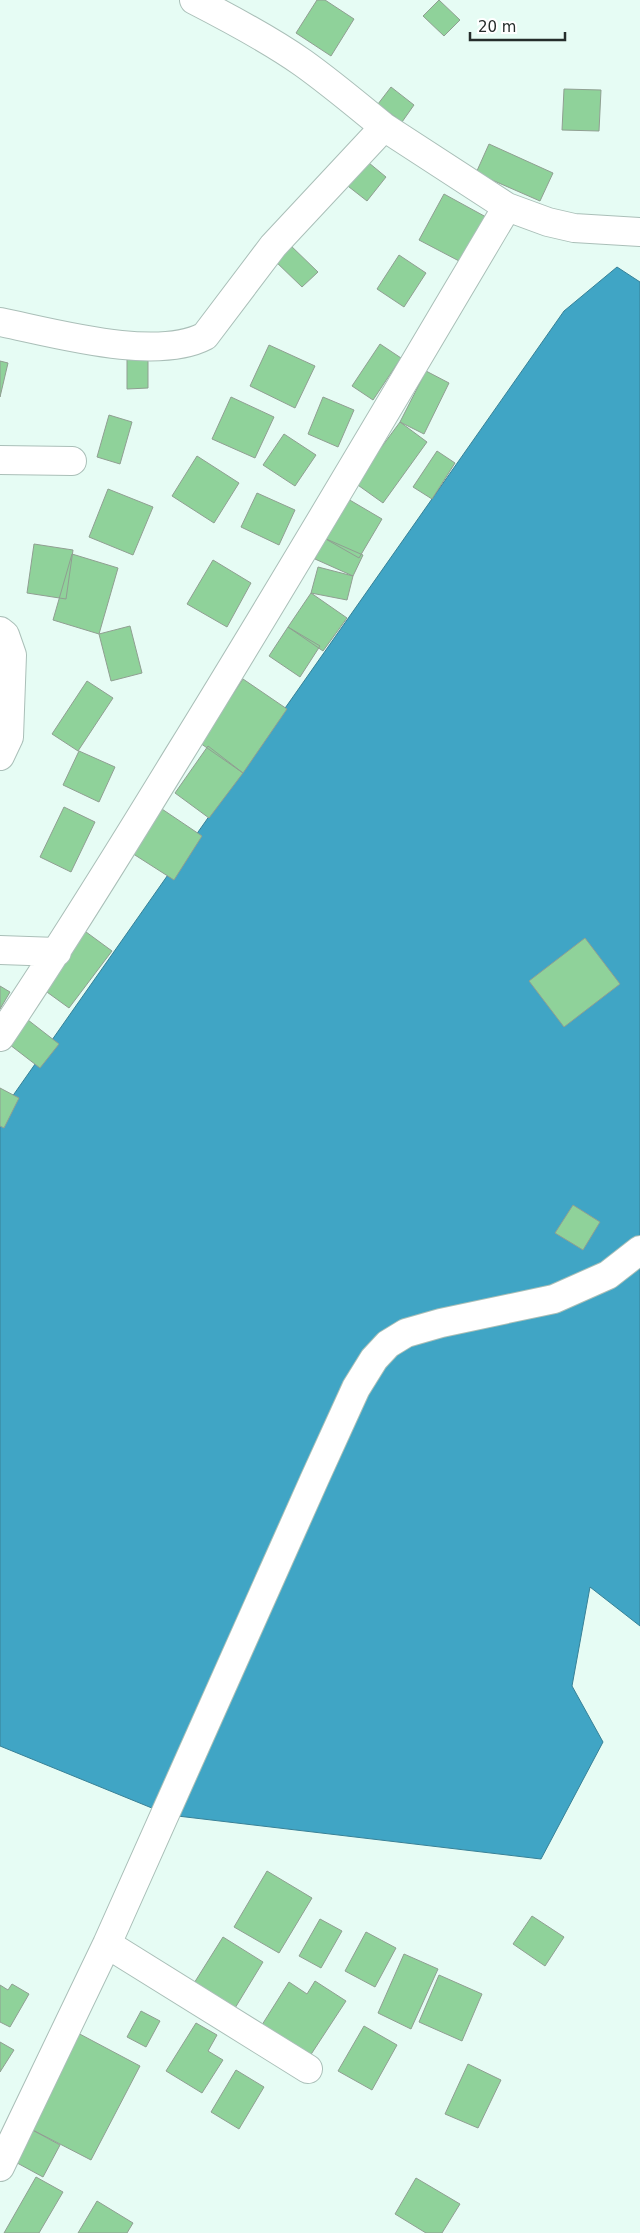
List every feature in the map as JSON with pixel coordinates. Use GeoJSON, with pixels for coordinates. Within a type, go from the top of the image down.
{"type":"FeatureCollection","features":[{"type":"Feature","properties":{"kind":"street"},"geometry":{"type":"LineString","coordinates":[[194,0],[230,19],[301,62],[384,127],[507,207],[548,222],[574,228],[640,232]]}},
{"type":"Feature","properties":{"kind":"street"},"geometry":{"type":"LineString","coordinates":[[0,322],[110,343],[156,347],[194,342],[205,336],[272,246],[384,127]]}},
{"type":"Feature","properties":{"kind":"street"},"geometry":{"type":"LineString","coordinates":[[0,1038],[57,952],[322,521],[507,207]]}},
{"type":"Feature","properties":{"kind":"street"},"geometry":{"type":"LineString","coordinates":[[0,460],[72,461]]}},
{"type":"Feature","properties":{"kind":"street"},"geometry":{"type":"LineString","coordinates":[[0,631],[5,635],[12,655],[9,737],[0,756]]}},
{"type":"Feature","properties":{"kind":"street"},"geometry":{"type":"LineString","coordinates":[[0,950],[57,952]]}},
{"type":"Feature","properties":{"kind":"street"},"geometry":{"type":"LineString","coordinates":[[0,2167],[107,1944],[314,1478],[356,1388],[374,1359],[388,1344],[406,1333],[441,1323],[554,1299],[608,1275],[640,1250]]}},
{"type":"Feature","properties":{"kind":"street"},"geometry":{"type":"LineString","coordinates":[[107,1944],[308,2069]]}},
{"type":"Feature","properties":{"kind":"water"},"geometry":{"type":"Polygon","coordinates":[[[617,267],[640,282],[640,1626],[590,1587],[572,1686],[603,1742],[541,1859],[169,1815],[0,1746],[0,1114],[564,311],[617,267]]]}},
{"type":"Feature","properties":{"kind":"building"},"geometry":{"type":"Polygon","coordinates":[[[317,0],[325,0],[354,19],[331,56],[296,33],[317,0]]]}},
{"type":"Feature","properties":{"kind":"building"},"geometry":{"type":"Polygon","coordinates":[[[439,0],[460,20],[444,36],[423,16],[439,0]]]}},
{"type":"Feature","properties":{"kind":"building"},"geometry":{"type":"Polygon","coordinates":[[[391,87],[414,105],[402,122],[378,104],[391,87]]]}},
{"type":"Feature","properties":{"kind":"building"},"geometry":{"type":"Polygon","coordinates":[[[564,89],[601,90],[599,131],[562,130],[564,89]]]}},
{"type":"Feature","properties":{"kind":"building"},"geometry":{"type":"Polygon","coordinates":[[[489,144],[553,173],[540,201],[476,173],[489,144]]]}},
{"type":"Feature","properties":{"kind":"building"},"geometry":{"type":"Polygon","coordinates":[[[363,158],[386,177],[367,201],[344,183],[363,158]]]}},
{"type":"Feature","properties":{"kind":"building"},"geometry":{"type":"Polygon","coordinates":[[[444,194],[486,217],[461,262],[419,240],[444,194]]]}},
{"type":"Feature","properties":{"kind":"building"},"geometry":{"type":"Polygon","coordinates":[[[288,243],[318,272],[302,287],[273,259],[288,243]]]}},
{"type":"Feature","properties":{"kind":"building"},"geometry":{"type":"Polygon","coordinates":[[[399,255],[426,273],[404,307],[377,289],[399,255]]]}},
{"type":"Feature","properties":{"kind":"building"},"geometry":{"type":"Polygon","coordinates":[[[380,344],[401,358],[373,400],[352,386],[380,344]]]}},
{"type":"Feature","properties":{"kind":"building"},"geometry":{"type":"Polygon","coordinates":[[[269,345],[315,366],[295,408],[250,386],[269,345]]]}},
{"type":"Feature","properties":{"kind":"building"},"geometry":{"type":"Polygon","coordinates":[[[127,355],[148,355],[148,388],[127,389],[127,355]]]}},
{"type":"Feature","properties":{"kind":"building"},"geometry":{"type":"Polygon","coordinates":[[[0,361],[8,363],[0,397],[0,361]]]}},
{"type":"Feature","properties":{"kind":"building"},"geometry":{"type":"Polygon","coordinates":[[[426,371],[449,383],[424,434],[400,422],[426,371]]]}},
{"type":"Feature","properties":{"kind":"building"},"geometry":{"type":"Polygon","coordinates":[[[231,397],[274,417],[255,458],[212,439],[231,397]]]}},
{"type":"Feature","properties":{"kind":"building"},"geometry":{"type":"Polygon","coordinates":[[[323,397],[354,410],[338,447],[308,434],[323,397]]]}},
{"type":"Feature","properties":{"kind":"building"},"geometry":{"type":"Polygon","coordinates":[[[109,415],[132,422],[120,464],[97,457],[109,415]]]}},
{"type":"Feature","properties":{"kind":"building"},"geometry":{"type":"Polygon","coordinates":[[[400,422],[427,442],[383,503],[355,483],[400,422]]]}},
{"type":"Feature","properties":{"kind":"building"},"geometry":{"type":"Polygon","coordinates":[[[284,434],[316,455],[295,486],[263,465],[284,434]]]}},
{"type":"Feature","properties":{"kind":"building"},"geometry":{"type":"Polygon","coordinates":[[[437,451],[455,463],[432,499],[413,487],[437,451]]]}},
{"type":"Feature","properties":{"kind":"building"},"geometry":{"type":"Polygon","coordinates":[[[197,456],[239,483],[214,523],[172,496],[197,456]]]}},
{"type":"Feature","properties":{"kind":"building"},"geometry":{"type":"Polygon","coordinates":[[[108,489],[153,507],[133,555],[89,537],[108,489]]]}},
{"type":"Feature","properties":{"kind":"building"},"geometry":{"type":"Polygon","coordinates":[[[257,493],[295,510],[279,545],[241,527],[257,493]]]}},
{"type":"Feature","properties":{"kind":"building"},"geometry":{"type":"Polygon","coordinates":[[[348,499],[382,519],[359,558],[324,538],[348,499]]]}},
{"type":"Feature","properties":{"kind":"building"},"geometry":{"type":"Polygon","coordinates":[[[324,538],[363,555],[353,576],[315,559],[324,538]]]}},
{"type":"Feature","properties":{"kind":"building"},"geometry":{"type":"Polygon","coordinates":[[[34,544],[73,550],[66,599],[27,593],[34,544]]]}},
{"type":"Feature","properties":{"kind":"building"},"geometry":{"type":"Polygon","coordinates":[[[72,554],[118,568],[99,634],[53,620],[72,554]]]}},
{"type":"Feature","properties":{"kind":"building"},"geometry":{"type":"Polygon","coordinates":[[[213,560],[251,583],[227,627],[187,604],[213,560]]]}},
{"type":"Feature","properties":{"kind":"building"},"geometry":{"type":"Polygon","coordinates":[[[318,567],[353,576],[347,600],[311,593],[318,567]]]}},
{"type":"Feature","properties":{"kind":"building"},"geometry":{"type":"Polygon","coordinates":[[[311,593],[347,618],[323,651],[288,627],[311,593]]]}},
{"type":"Feature","properties":{"kind":"building"},"geometry":{"type":"Polygon","coordinates":[[[130,626],[142,673],[111,681],[99,634],[130,626]]]}},
{"type":"Feature","properties":{"kind":"building"},"geometry":{"type":"Polygon","coordinates":[[[288,627],[320,646],[300,677],[269,656],[288,627]]]}},
{"type":"Feature","properties":{"kind":"building"},"geometry":{"type":"Polygon","coordinates":[[[243,679],[287,709],[243,773],[200,743],[243,679]]]}},
{"type":"Feature","properties":{"kind":"building"},"geometry":{"type":"Polygon","coordinates":[[[87,681],[113,698],[78,751],[52,734],[87,681]]]}},
{"type":"Feature","properties":{"kind":"building"},"geometry":{"type":"Polygon","coordinates":[[[208,746],[243,773],[209,818],[175,793],[208,746]]]}},
{"type":"Feature","properties":{"kind":"building"},"geometry":{"type":"Polygon","coordinates":[[[79,751],[115,767],[99,802],[63,785],[79,751]]]}},
{"type":"Feature","properties":{"kind":"building"},"geometry":{"type":"Polygon","coordinates":[[[153,803],[202,836],[174,880],[124,848],[153,803]]]}},
{"type":"Feature","properties":{"kind":"building"},"geometry":{"type":"Polygon","coordinates":[[[64,807],[95,822],[71,872],[40,857],[64,807]]]}},
{"type":"Feature","properties":{"kind":"building"},"geometry":{"type":"Polygon","coordinates":[[[82,929],[112,951],[69,1008],[40,987],[82,929]]]}},
{"type":"Feature","properties":{"kind":"building"},"geometry":{"type":"Polygon","coordinates":[[[585,938],[620,984],[564,1027],[529,981],[585,938]]]}},
{"type":"Feature","properties":{"kind":"building"},"geometry":{"type":"Polygon","coordinates":[[[0,986],[10,992],[0,1009],[0,986]]]}},
{"type":"Feature","properties":{"kind":"building"},"geometry":{"type":"Polygon","coordinates":[[[19,1013],[59,1044],[40,1068],[1,1038],[19,1013]]]}},
{"type":"Feature","properties":{"kind":"building"},"geometry":{"type":"Polygon","coordinates":[[[0,1088],[19,1098],[4,1128],[0,1126],[0,1088]]]}},
{"type":"Feature","properties":{"kind":"building"},"geometry":{"type":"Polygon","coordinates":[[[573,1205],[600,1222],[583,1250],[555,1233],[573,1205]]]}},
{"type":"Feature","properties":{"kind":"building"},"geometry":{"type":"Polygon","coordinates":[[[267,1871],[312,1898],[279,1953],[234,1927],[267,1871]]]}},
{"type":"Feature","properties":{"kind":"building"},"geometry":{"type":"Polygon","coordinates":[[[532,1916],[564,1937],[545,1966],[513,1944],[532,1916]]]}},
{"type":"Feature","properties":{"kind":"building"},"geometry":{"type":"Polygon","coordinates":[[[320,1919],[342,1931],[321,1968],[299,1956],[320,1919]]]}},
{"type":"Feature","properties":{"kind":"building"},"geometry":{"type":"Polygon","coordinates":[[[366,1932],[396,1948],[375,1987],[345,1971],[366,1932]]]}},
{"type":"Feature","properties":{"kind":"building"},"geometry":{"type":"Polygon","coordinates":[[[223,1937],[263,1962],[232,2013],[191,1988],[223,1937]]]}},
{"type":"Feature","properties":{"kind":"building"},"geometry":{"type":"Polygon","coordinates":[[[404,1954],[438,1969],[411,2029],[378,2013],[404,1954]]]}},
{"type":"Feature","properties":{"kind":"building"},"geometry":{"type":"Polygon","coordinates":[[[439,1975],[482,1994],[462,2041],[419,2022],[439,1975]]]}},
{"type":"Feature","properties":{"kind":"building"},"geometry":{"type":"Polygon","coordinates":[[[315,1981],[346,2001],[308,2059],[260,2028],[289,1982],[307,1994],[315,1981]]]}},
{"type":"Feature","properties":{"kind":"building"},"geometry":{"type":"Polygon","coordinates":[[[12,1984],[29,1994],[10,2027],[0,2022],[0,1985],[8,1990],[12,1984]]]}},
{"type":"Feature","properties":{"kind":"building"},"geometry":{"type":"Polygon","coordinates":[[[141,2011],[160,2021],[146,2047],[127,2037],[141,2011]]]}},
{"type":"Feature","properties":{"kind":"building"},"geometry":{"type":"Polygon","coordinates":[[[196,2023],[217,2035],[208,2051],[223,2060],[202,2093],[166,2071],[196,2023]]]}},
{"type":"Feature","properties":{"kind":"building"},"geometry":{"type":"Polygon","coordinates":[[[364,2026],[397,2045],[372,2090],[338,2071],[364,2026]]]}},
{"type":"Feature","properties":{"kind":"building"},"geometry":{"type":"Polygon","coordinates":[[[74,2031],[140,2066],[91,2160],[25,2126],[74,2031]]]}},
{"type":"Feature","properties":{"kind":"building"},"geometry":{"type":"Polygon","coordinates":[[[0,2042],[14,2050],[0,2072],[0,2042]]]}},
{"type":"Feature","properties":{"kind":"building"},"geometry":{"type":"Polygon","coordinates":[[[468,2064],[501,2080],[478,2128],[445,2114],[468,2064]]]}},
{"type":"Feature","properties":{"kind":"building"},"geometry":{"type":"Polygon","coordinates":[[[236,2070],[264,2087],[239,2129],[211,2112],[236,2070]]]}},
{"type":"Feature","properties":{"kind":"building"},"geometry":{"type":"Polygon","coordinates":[[[25,2126],[60,2145],[43,2177],[8,2158],[25,2126]]]}},
{"type":"Feature","properties":{"kind":"building"},"geometry":{"type":"Polygon","coordinates":[[[36,2177],[63,2192],[39,2233],[4,2233],[36,2177]]]}},
{"type":"Feature","properties":{"kind":"building"},"geometry":{"type":"Polygon","coordinates":[[[416,2178],[460,2204],[442,2233],[426,2233],[395,2214],[416,2178]]]}},
{"type":"Feature","properties":{"kind":"building"},"geometry":{"type":"Polygon","coordinates":[[[97,2201],[133,2223],[127,2233],[78,2233],[97,2201]]]}}]}
